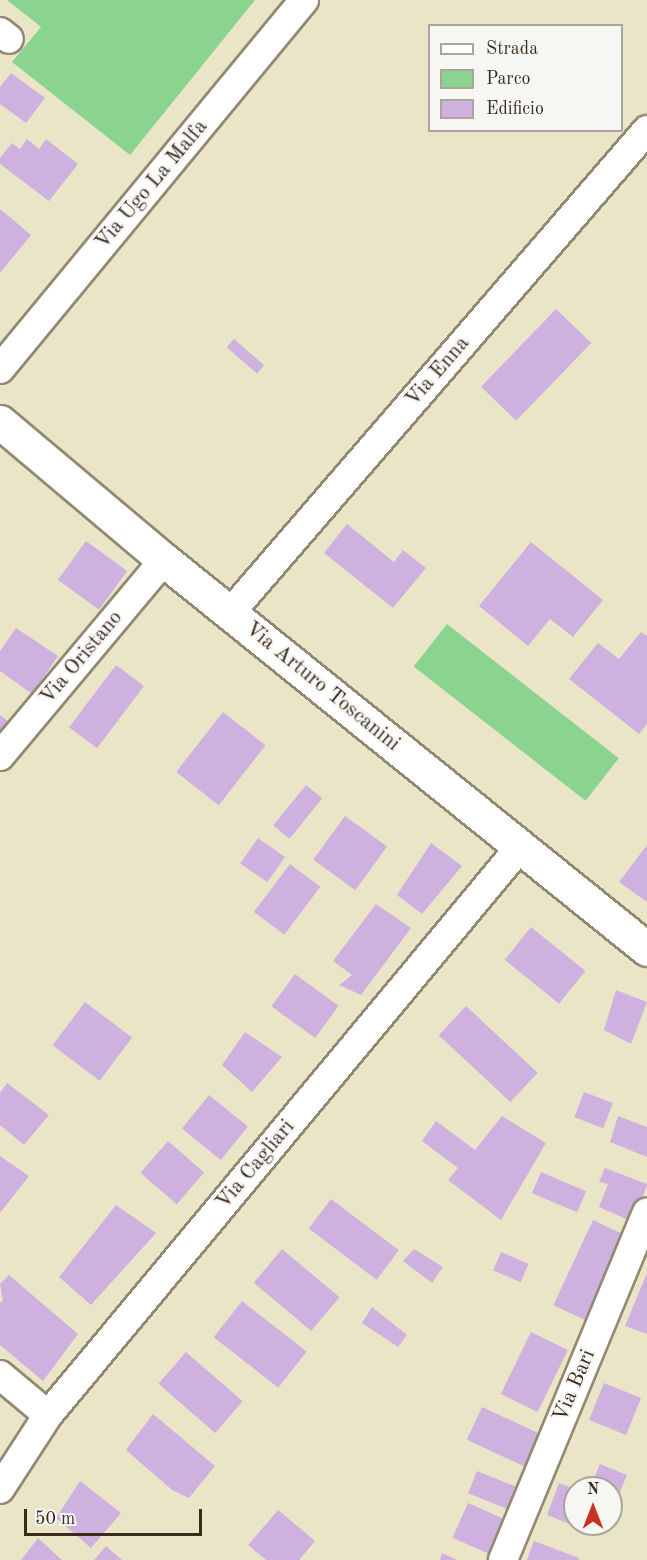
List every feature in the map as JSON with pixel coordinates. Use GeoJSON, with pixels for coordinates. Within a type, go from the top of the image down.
{"type":"FeatureCollection","features":[{"type":"Feature","properties":{"kind":"street","name":"Via Ugo La Malfa"},"geometry":{"type":"LineString","coordinates":[[0,369],[304,0]]}},
{"type":"Feature","properties":{"kind":"street","name":"Via Enna"},"geometry":{"type":"LineString","coordinates":[[230,613],[647,130]]}},
{"type":"Feature","properties":{"kind":"street","name":"Via Arturo Toscanini"},"geometry":{"type":"LineString","coordinates":[[0,422],[164,560],[647,949]]}},
{"type":"Feature","properties":{"kind":"street","name":"Via Oristano"},"geometry":{"type":"LineString","coordinates":[[0,756],[164,560]]}},
{"type":"Feature","properties":{"kind":"street","name":"Via Cagliari"},"geometry":{"type":"LineString","coordinates":[[0,1489],[48,1415],[520,847]]}},
{"type":"Feature","properties":{"kind":"street","name":"Via Bari"},"geometry":{"type":"LineString","coordinates":[[503,1560],[647,1213]]}},
{"type":"Feature","properties":{"kind":"street"},"geometry":{"type":"LineString","coordinates":[[0,1375],[48,1415]]}},
{"type":"Feature","properties":{"kind":"green space"},"geometry":{"type":"Polygon","coordinates":[[[7,0],[255,0],[130,155],[12,62],[41,27],[7,0]]]}},
{"type":"Feature","properties":{"kind":"green space"},"geometry":{"type":"Polygon","coordinates":[[[447,624],[619,758],[586,801],[414,667],[447,624]]]}},
{"type":"Feature","properties":{"kind":"building"},"geometry":{"type":"Polygon","coordinates":[[[11,73],[45,98],[26,123],[0,104],[0,87],[11,73]]]}},
{"type":"Feature","properties":{"kind":"building"},"geometry":{"type":"Polygon","coordinates":[[[27,139],[39,149],[46,139],[78,164],[49,201],[0,164],[0,158],[12,143],[20,149],[27,139]]]}},
{"type":"Feature","properties":{"kind":"building"},"geometry":{"type":"Polygon","coordinates":[[[0,209],[31,235],[0,273],[0,209]]]}},
{"type":"Feature","properties":{"kind":"building"},"geometry":{"type":"Polygon","coordinates":[[[556,309],[591,343],[516,421],[481,387],[556,309]]]}},
{"type":"Feature","properties":{"kind":"building"},"geometry":{"type":"Polygon","coordinates":[[[234,339],[264,365],[257,374],[227,347],[234,339]]]}},
{"type":"Feature","properties":{"kind":"building"},"geometry":{"type":"Polygon","coordinates":[[[347,524],[394,562],[403,550],[426,568],[393,608],[324,553],[347,524]]]}},
{"type":"Feature","properties":{"kind":"building"},"geometry":{"type":"Polygon","coordinates":[[[86,541],[127,571],[99,610],[58,580],[86,541]]]}},
{"type":"Feature","properties":{"kind":"building"},"geometry":{"type":"Polygon","coordinates":[[[531,542],[603,600],[573,637],[550,619],[528,646],[479,606],[531,542]]]}},
{"type":"Feature","properties":{"kind":"building"},"geometry":{"type":"Polygon","coordinates":[[[16,628],[58,656],[32,694],[0,671],[0,651],[16,628]]]}},
{"type":"Feature","properties":{"kind":"building"},"geometry":{"type":"Polygon","coordinates":[[[641,632],[647,636],[647,724],[639,734],[569,679],[598,643],[619,659],[641,632]]]}},
{"type":"Feature","properties":{"kind":"building"},"geometry":{"type":"Polygon","coordinates":[[[116,665],[144,686],[97,748],[69,727],[116,665]]]}},
{"type":"Feature","properties":{"kind":"building"},"geometry":{"type":"Polygon","coordinates":[[[223,712],[266,745],[219,805],[176,772],[223,712]]]}},
{"type":"Feature","properties":{"kind":"building"},"geometry":{"type":"Polygon","coordinates":[[[0,715],[8,721],[0,731],[0,715]]]}},
{"type":"Feature","properties":{"kind":"building"},"geometry":{"type":"Polygon","coordinates":[[[306,785],[322,798],[290,839],[273,825],[306,785]]]}},
{"type":"Feature","properties":{"kind":"building"},"geometry":{"type":"Polygon","coordinates":[[[345,816],[387,847],[355,890],[313,860],[345,816]]]}},
{"type":"Feature","properties":{"kind":"building"},"geometry":{"type":"Polygon","coordinates":[[[258,838],[285,857],[267,882],[240,863],[258,838]]]}},
{"type":"Feature","properties":{"kind":"building"},"geometry":{"type":"Polygon","coordinates":[[[431,843],[462,866],[422,914],[397,895],[431,843]]]}},
{"type":"Feature","properties":{"kind":"building"},"geometry":{"type":"Polygon","coordinates":[[[647,845],[647,902],[619,882],[647,845]]]}},
{"type":"Feature","properties":{"kind":"building"},"geometry":{"type":"Polygon","coordinates":[[[290,864],[320,887],[284,935],[254,912],[290,864]]]}},
{"type":"Feature","properties":{"kind":"building"},"geometry":{"type":"Polygon","coordinates":[[[376,904],[411,928],[361,995],[339,985],[352,975],[333,961],[376,904]]]}},
{"type":"Feature","properties":{"kind":"building"},"geometry":{"type":"Polygon","coordinates":[[[531,927],[585,971],[559,1004],[505,960],[531,927]]]}},
{"type":"Feature","properties":{"kind":"building"},"geometry":{"type":"Polygon","coordinates":[[[295,974],[339,1006],[315,1038],[271,1006],[295,974]]]}},
{"type":"Feature","properties":{"kind":"building"},"geometry":{"type":"Polygon","coordinates":[[[616,990],[647,1002],[631,1044],[604,1030],[616,990]]]}},
{"type":"Feature","properties":{"kind":"building"},"geometry":{"type":"Polygon","coordinates":[[[85,1002],[132,1038],[100,1081],[53,1045],[85,1002]]]}},
{"type":"Feature","properties":{"kind":"building"},"geometry":{"type":"Polygon","coordinates":[[[466,1006],[538,1073],[510,1102],[439,1035],[466,1006]]]}},
{"type":"Feature","properties":{"kind":"building"},"geometry":{"type":"Polygon","coordinates":[[[245,1032],[282,1057],[252,1092],[222,1065],[245,1032]]]}},
{"type":"Feature","properties":{"kind":"building"},"geometry":{"type":"Polygon","coordinates":[[[7,1083],[49,1115],[24,1145],[0,1125],[0,1093],[7,1083]]]}},
{"type":"Feature","properties":{"kind":"building"},"geometry":{"type":"Polygon","coordinates":[[[584,1092],[613,1103],[603,1128],[574,1117],[584,1092]]]}},
{"type":"Feature","properties":{"kind":"building"},"geometry":{"type":"Polygon","coordinates":[[[209,1095],[248,1126],[221,1160],[182,1128],[209,1095]]]}},
{"type":"Feature","properties":{"kind":"building"},"geometry":{"type":"Polygon","coordinates":[[[502,1116],[546,1143],[501,1220],[448,1180],[458,1168],[422,1141],[436,1121],[475,1150],[502,1116]]]}},
{"type":"Feature","properties":{"kind":"building"},"geometry":{"type":"Polygon","coordinates":[[[618,1116],[647,1127],[647,1157],[610,1142],[618,1116]]]}},
{"type":"Feature","properties":{"kind":"building"},"geometry":{"type":"Polygon","coordinates":[[[168,1141],[204,1172],[177,1204],[140,1173],[168,1141]]]}},
{"type":"Feature","properties":{"kind":"building"},"geometry":{"type":"Polygon","coordinates":[[[0,1156],[29,1176],[0,1213],[0,1156]]]}},
{"type":"Feature","properties":{"kind":"building"},"geometry":{"type":"Polygon","coordinates":[[[605,1168],[647,1184],[635,1223],[599,1207],[608,1184],[599,1182],[605,1168]]]}},
{"type":"Feature","properties":{"kind":"building"},"geometry":{"type":"Polygon","coordinates":[[[541,1172],[586,1191],[577,1212],[532,1193],[541,1172]]]}},
{"type":"Feature","properties":{"kind":"building"},"geometry":{"type":"Polygon","coordinates":[[[331,1199],[399,1250],[377,1280],[309,1229],[331,1199]]]}},
{"type":"Feature","properties":{"kind":"building"},"geometry":{"type":"Polygon","coordinates":[[[116,1205],[156,1233],[91,1305],[59,1277],[116,1205]]]}},
{"type":"Feature","properties":{"kind":"building"},"geometry":{"type":"Polygon","coordinates":[[[593,1220],[629,1237],[590,1322],[553,1305],[593,1220]]]}},
{"type":"Feature","properties":{"kind":"building"},"geometry":{"type":"Polygon","coordinates":[[[282,1249],[339,1297],[311,1331],[254,1283],[282,1249]]]}},
{"type":"Feature","properties":{"kind":"building"},"geometry":{"type":"Polygon","coordinates":[[[414,1249],[443,1267],[432,1283],[403,1261],[414,1249]]]}},
{"type":"Feature","properties":{"kind":"building"},"geometry":{"type":"Polygon","coordinates":[[[501,1252],[529,1264],[521,1282],[493,1270],[501,1252]]]}},
{"type":"Feature","properties":{"kind":"building"},"geometry":{"type":"Polygon","coordinates":[[[647,1273],[647,1334],[625,1326],[647,1273]]]}},
{"type":"Feature","properties":{"kind":"building"},"geometry":{"type":"Polygon","coordinates":[[[9,1275],[78,1334],[43,1381],[0,1345],[0,1303],[3,1300],[0,1284],[9,1275]]]}},
{"type":"Feature","properties":{"kind":"building"},"geometry":{"type":"Polygon","coordinates":[[[242,1301],[307,1351],[278,1388],[214,1337],[242,1301]]]}},
{"type":"Feature","properties":{"kind":"building"},"geometry":{"type":"Polygon","coordinates":[[[372,1307],[407,1335],[398,1347],[362,1323],[372,1307]]]}},
{"type":"Feature","properties":{"kind":"building"},"geometry":{"type":"Polygon","coordinates":[[[531,1332],[568,1350],[538,1412],[501,1394],[531,1332]]]}},
{"type":"Feature","properties":{"kind":"building"},"geometry":{"type":"Polygon","coordinates":[[[186,1352],[243,1401],[215,1433],[158,1384],[186,1352]]]}},
{"type":"Feature","properties":{"kind":"building"},"geometry":{"type":"Polygon","coordinates":[[[604,1383],[641,1398],[626,1435],[589,1420],[604,1383]]]}},
{"type":"Feature","properties":{"kind":"building"},"geometry":{"type":"Polygon","coordinates":[[[482,1407],[539,1434],[524,1466],[467,1440],[482,1407]]]}},
{"type":"Feature","properties":{"kind":"building"},"geometry":{"type":"Polygon","coordinates":[[[153,1414],[215,1466],[189,1498],[172,1490],[126,1450],[153,1414]]]}},
{"type":"Feature","properties":{"kind":"building"},"geometry":{"type":"Polygon","coordinates":[[[600,1464],[627,1475],[623,1484],[623,1476],[595,1476],[600,1464]]]}},
{"type":"Feature","properties":{"kind":"building"},"geometry":{"type":"Polygon","coordinates":[[[477,1471],[519,1488],[510,1510],[468,1493],[477,1471]]]}},
{"type":"Feature","properties":{"kind":"building"},"geometry":{"type":"Polygon","coordinates":[[[80,1481],[121,1513],[91,1548],[56,1518],[80,1481]]]}},
{"type":"Feature","properties":{"kind":"building"},"geometry":{"type":"Polygon","coordinates":[[[559,1483],[563,1484],[563,1521],[547,1515],[559,1483]]]}},
{"type":"Feature","properties":{"kind":"building"},"geometry":{"type":"Polygon","coordinates":[[[468,1503],[506,1520],[491,1555],[453,1538],[468,1503]]]}},
{"type":"Feature","properties":{"kind":"building"},"geometry":{"type":"Polygon","coordinates":[[[278,1510],[315,1541],[299,1560],[266,1560],[248,1545],[278,1510]]]}},
{"type":"Feature","properties":{"kind":"building"},"geometry":{"type":"Polygon","coordinates":[[[38,1538],[62,1560],[21,1560],[38,1538]]]}},
{"type":"Feature","properties":{"kind":"building"},"geometry":{"type":"Polygon","coordinates":[[[534,1541],[579,1558],[579,1560],[527,1560],[534,1541]]]}},
{"type":"Feature","properties":{"kind":"building"},"geometry":{"type":"Polygon","coordinates":[[[106,1546],[122,1560],[94,1560],[106,1546]]]}},
{"type":"Feature","properties":{"kind":"building"},"geometry":{"type":"Polygon","coordinates":[[[442,1553],[457,1560],[440,1560],[442,1553]]]}}]}
